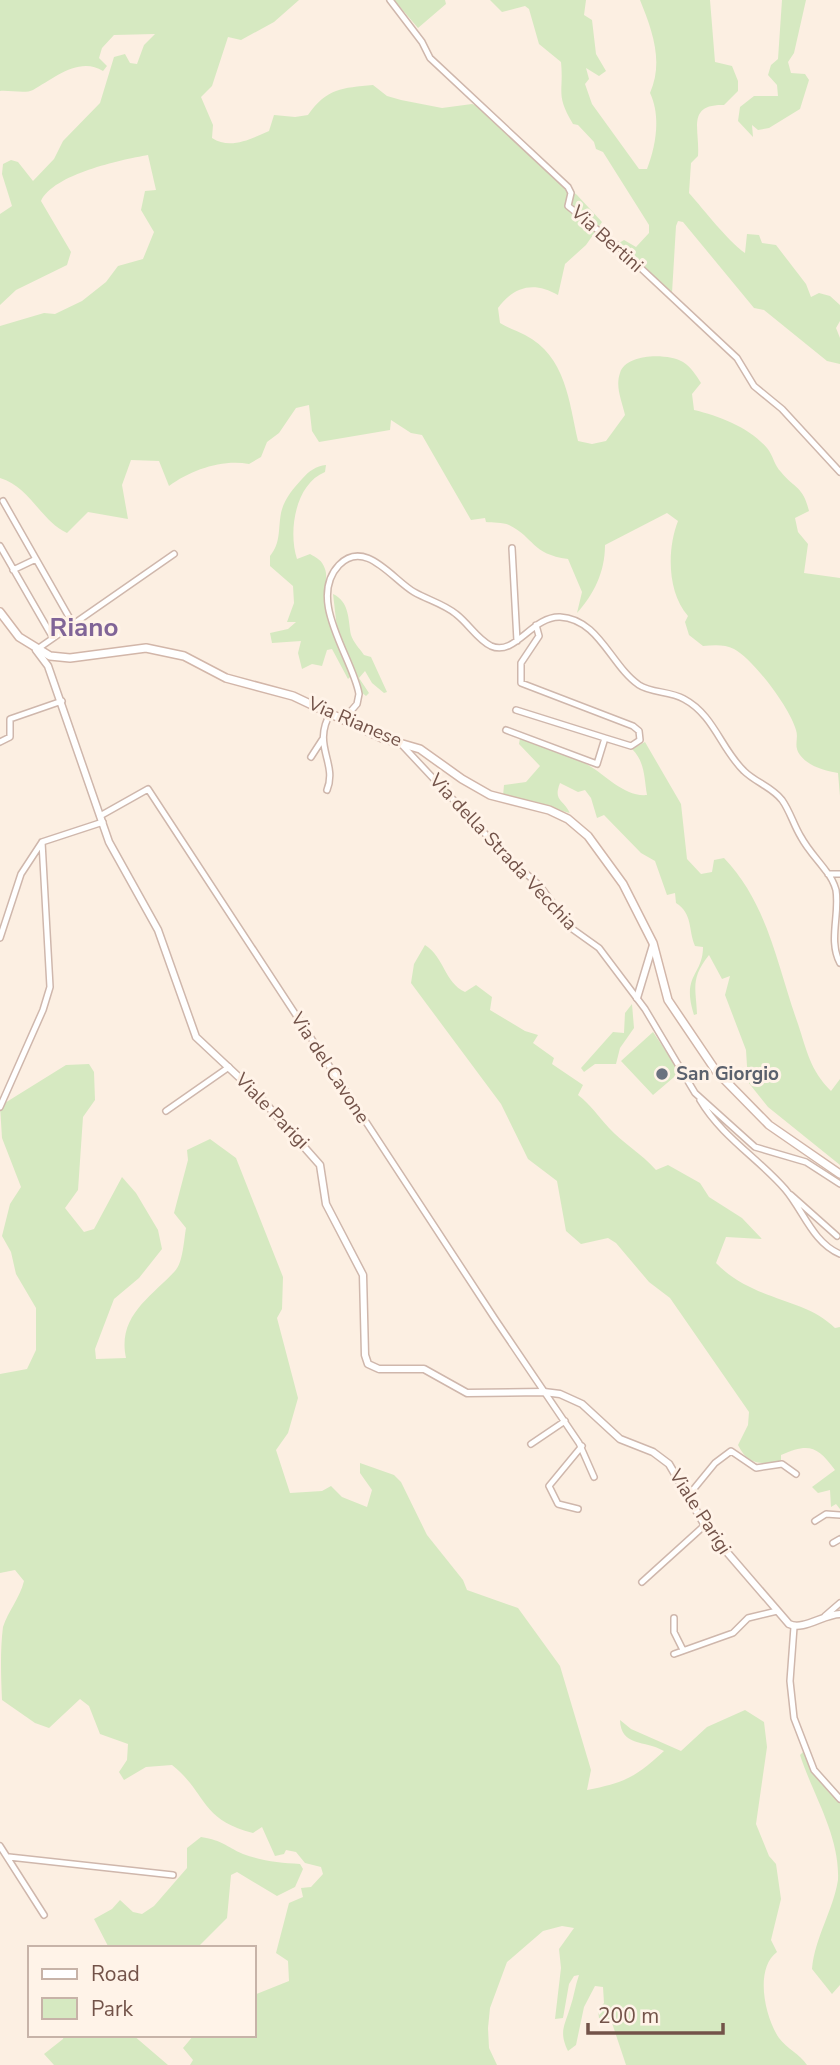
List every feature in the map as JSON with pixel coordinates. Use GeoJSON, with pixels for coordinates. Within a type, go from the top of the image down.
{"type":"FeatureCollection","features":[{"type":"Feature","properties":{"kind":"main road","name":"Via Rianese"},"geometry":{"type":"LineString","coordinates":[[0,612],[13,631],[36,650],[60,659],[134,649],[163,650],[195,660],[226,678],[278,691],[426,752],[480,790],[502,799],[551,810],[577,825],[621,880],[653,943],[668,1000],[716,1071],[769,1125],[840,1174]]}},
{"type":"Feature","properties":{"kind":"street","name":"Via Bertini"},"geometry":{"type":"LineString","coordinates":[[390,0],[422,42],[429,58],[570,189],[568,206],[615,244],[737,358],[754,386],[782,409],[840,472]]}},
{"type":"Feature","properties":{"kind":"street"},"geometry":{"type":"LineString","coordinates":[[1,500],[73,624]]}},
{"type":"Feature","properties":{"kind":"street"},"geometry":{"type":"LineString","coordinates":[[0,545],[52,638]]}},
{"type":"Feature","properties":{"kind":"street"},"geometry":{"type":"LineString","coordinates":[[512,548],[517,641]]}},
{"type":"Feature","properties":{"kind":"street"},"geometry":{"type":"LineString","coordinates":[[36,650],[174,554]]}},
{"type":"Feature","properties":{"kind":"street"},"geometry":{"type":"LineString","coordinates":[[344,719],[357,704],[359,692],[336,636],[329,593],[332,574],[348,558],[362,556],[374,561],[411,590],[452,610],[492,646],[505,648],[536,625],[560,617],[579,623],[594,634],[639,685],[678,696],[691,704],[718,732],[741,769],[782,801],[803,840],[828,874],[836,892],[835,947],[840,963]]}},
{"type":"Feature","properties":{"kind":"street"},"geometry":{"type":"LineString","coordinates":[[13,570],[36,559]]}},
{"type":"Feature","properties":{"kind":"street"},"geometry":{"type":"LineString","coordinates":[[516,710],[632,746],[639,743],[640,736],[632,726],[579,703],[520,683],[521,663],[540,636],[536,625]]}},
{"type":"Feature","properties":{"kind":"street","name":"Viale Parigi"},"geometry":{"type":"LineString","coordinates":[[36,650],[47,664],[62,701],[101,819],[119,861],[158,930],[196,1037],[229,1067],[319,1161],[326,1204],[363,1275],[364,1336],[368,1364],[379,1369],[424,1369],[469,1394],[544,1392],[576,1401],[620,1439],[662,1457],[674,1470],[705,1525],[777,1611],[794,1627]]}},
{"type":"Feature","properties":{"kind":"street"},"geometry":{"type":"LineString","coordinates":[[0,742],[10,737],[8,721],[11,718],[62,701]]}},
{"type":"Feature","properties":{"kind":"street"},"geometry":{"type":"LineString","coordinates":[[311,757],[322,740],[331,712]]}},
{"type":"Feature","properties":{"kind":"street"},"geometry":{"type":"LineString","coordinates":[[506,730],[597,764],[605,738]]}},
{"type":"Feature","properties":{"kind":"street"},"geometry":{"type":"LineString","coordinates":[[322,740],[330,776],[327,790]]}},
{"type":"Feature","properties":{"kind":"street","name":"Via della Strada Vecchia"},"geometry":{"type":"LineString","coordinates":[[401,743],[507,858],[540,886],[570,927],[596,944],[637,998],[695,1093],[755,1147],[806,1162],[840,1184]]}},
{"type":"Feature","properties":{"kind":"street","name":"Via del Cavone"},"geometry":{"type":"LineString","coordinates":[[101,819],[148,789],[544,1392]]}},
{"type":"Feature","properties":{"kind":"street"},"geometry":{"type":"LineString","coordinates":[[0,938],[22,874],[43,842],[101,819]]}},
{"type":"Feature","properties":{"kind":"street"},"geometry":{"type":"LineString","coordinates":[[0,1107],[43,1010],[50,987],[43,842]]}},
{"type":"Feature","properties":{"kind":"street"},"geometry":{"type":"LineString","coordinates":[[828,874],[840,874]]}},
{"type":"Feature","properties":{"kind":"street"},"geometry":{"type":"LineString","coordinates":[[637,998],[653,943]]}},
{"type":"Feature","properties":{"kind":"street"},"geometry":{"type":"LineString","coordinates":[[166,1111],[229,1067]]}},
{"type":"Feature","properties":{"kind":"street"},"geometry":{"type":"LineString","coordinates":[[695,1093],[715,1124],[837,1236]]}},
{"type":"Feature","properties":{"kind":"street"},"geometry":{"type":"LineString","coordinates":[[786,1190],[820,1240],[840,1254]]}},
{"type":"Feature","properties":{"kind":"street"},"geometry":{"type":"LineString","coordinates":[[544,1392],[582,1447],[594,1477]]}},
{"type":"Feature","properties":{"kind":"street"},"geometry":{"type":"LineString","coordinates":[[531,1444],[565,1421]]}},
{"type":"Feature","properties":{"kind":"street"},"geometry":{"type":"LineString","coordinates":[[578,1508],[558,1504],[549,1486],[582,1447]]}},
{"type":"Feature","properties":{"kind":"street"},"geometry":{"type":"LineString","coordinates":[[688,1496],[715,1463],[731,1451],[757,1468],[782,1464],[796,1474]]}},
{"type":"Feature","properties":{"kind":"street"},"geometry":{"type":"LineString","coordinates":[[815,1521],[826,1514],[840,1515]]}},
{"type":"Feature","properties":{"kind":"street"},"geometry":{"type":"LineString","coordinates":[[642,1582],[705,1525]]}},
{"type":"Feature","properties":{"kind":"street"},"geometry":{"type":"LineString","coordinates":[[833,1543],[840,1539]]}},
{"type":"Feature","properties":{"kind":"street"},"geometry":{"type":"LineString","coordinates":[[825,1616],[840,1603]]}},
{"type":"Feature","properties":{"kind":"street"},"geometry":{"type":"LineString","coordinates":[[674,1654],[734,1632],[748,1618],[777,1611]]}},
{"type":"Feature","properties":{"kind":"street"},"geometry":{"type":"LineString","coordinates":[[840,1614],[825,1616],[794,1627],[790,1681],[795,1720],[814,1770],[840,1799]]}},
{"type":"Feature","properties":{"kind":"street"},"geometry":{"type":"LineString","coordinates":[[674,1618],[674,1632],[684,1650]]}},
{"type":"Feature","properties":{"kind":"street"},"geometry":{"type":"LineString","coordinates":[[0,1846],[44,1915]]}},
{"type":"Feature","properties":{"kind":"street"},"geometry":{"type":"LineString","coordinates":[[9,1857],[173,1875]]}},
{"type":"Feature","properties":{"kind":"green space"},"geometry":{"type":"Polygon","coordinates":[[[0,0],[299,0],[274,22],[241,40],[228,37],[212,86],[201,97],[213,125],[212,138],[226,143],[248,140],[269,131],[274,115],[308,115],[329,94],[352,87],[373,85],[387,96],[401,100],[442,108],[472,104],[487,110],[505,132],[535,151],[538,161],[577,195],[602,222],[586,245],[565,264],[558,295],[533,287],[518,291],[498,308],[500,323],[539,344],[557,367],[564,381],[578,441],[592,444],[606,441],[625,415],[618,384],[624,366],[639,358],[668,357],[683,362],[701,383],[692,394],[694,410],[724,419],[752,434],[767,448],[786,478],[801,492],[809,511],[795,518],[798,532],[808,544],[804,573],[840,578],[840,796],[838,773],[812,765],[803,759],[797,749],[796,730],[787,710],[751,663],[730,647],[703,646],[689,635],[685,622],[688,616],[676,595],[671,570],[672,544],[678,521],[667,513],[605,545],[597,582],[577,613],[582,592],[568,559],[556,557],[540,549],[509,525],[486,522],[485,518],[471,520],[422,435],[411,433],[391,420],[390,430],[319,442],[312,431],[309,405],[296,408],[279,433],[267,442],[261,457],[249,464],[228,463],[207,467],[169,486],[159,461],[131,460],[122,485],[128,519],[88,512],[67,533],[58,528],[19,488],[0,478],[0,326],[44,313],[55,314],[82,301],[106,282],[118,266],[143,259],[154,232],[141,210],[145,191],[156,190],[148,155],[89,170],[59,183],[48,191],[41,201],[71,252],[67,265],[16,290],[0,305],[0,214],[12,206],[2,174],[3,164],[11,160],[18,162],[33,181],[54,159],[63,141],[100,103],[114,57],[125,54],[130,63],[137,64],[144,45],[155,34],[114,35],[102,48],[99,58],[107,66],[103,71],[85,66],[66,71],[30,91],[0,91],[0,0]]]}},
{"type":"Feature","properties":{"kind":"green space"},"geometry":{"type":"Polygon","coordinates":[[[394,0],[445,0],[446,4],[418,28],[394,0]]]}},
{"type":"Feature","properties":{"kind":"green space"},"geometry":{"type":"Polygon","coordinates":[[[490,0],[586,0],[584,15],[592,20],[596,54],[606,71],[599,76],[586,68],[589,79],[585,84],[592,104],[639,169],[647,169],[656,131],[655,111],[650,93],[656,57],[652,34],[640,0],[710,0],[715,62],[732,66],[738,81],[738,91],[724,105],[704,109],[700,114],[697,128],[698,156],[691,163],[689,193],[745,253],[747,234],[759,235],[762,243],[776,245],[806,284],[811,297],[819,293],[830,296],[840,305],[840,321],[836,328],[840,338],[840,364],[827,361],[764,310],[754,308],[683,222],[678,221],[672,293],[669,296],[619,243],[624,240],[636,247],[649,233],[649,225],[603,152],[596,149],[594,142],[578,125],[573,124],[567,114],[561,93],[561,62],[539,44],[529,9],[525,6],[502,12],[490,0]]]}},
{"type":"Feature","properties":{"kind":"green space"},"geometry":{"type":"Polygon","coordinates":[[[782,0],[806,0],[794,53],[788,62],[791,73],[805,74],[809,80],[800,109],[769,128],[758,130],[752,125],[753,137],[738,121],[740,107],[754,96],[778,96],[777,85],[768,75],[771,65],[778,59],[782,0]]]}},
{"type":"Feature","properties":{"kind":"green space"},"geometry":{"type":"Polygon","coordinates":[[[326,465],[325,472],[307,487],[296,510],[294,548],[297,559],[310,554],[324,566],[329,617],[351,676],[348,679],[332,649],[327,650],[322,666],[312,664],[302,669],[298,653],[301,641],[272,643],[270,633],[288,629],[296,622],[287,622],[294,603],[293,586],[270,566],[270,556],[278,541],[282,508],[289,495],[310,471],[326,465]]]}},
{"type":"Feature","properties":{"kind":"green space"},"geometry":{"type":"Polygon","coordinates":[[[333,594],[343,602],[352,638],[364,655],[371,657],[387,692],[384,693],[372,683],[365,671],[359,678],[369,693],[366,696],[361,692],[338,637],[333,594]]]}},
{"type":"Feature","properties":{"kind":"green space"},"geometry":{"type":"Polygon","coordinates":[[[520,738],[580,761],[631,793],[639,795],[647,795],[642,765],[632,749],[645,742],[681,804],[687,859],[701,874],[712,872],[714,860],[724,858],[739,876],[770,936],[814,1068],[831,1091],[840,1079],[840,1165],[768,1107],[748,1082],[746,1050],[725,995],[730,976],[722,979],[709,955],[697,977],[697,1014],[694,1015],[691,983],[700,964],[703,947],[695,946],[688,917],[676,903],[675,893],[667,895],[655,861],[641,853],[604,815],[597,818],[591,798],[585,790],[578,792],[560,783],[558,797],[570,813],[503,796],[504,785],[526,782],[540,766],[519,744],[520,738]]]}},
{"type":"Feature","properties":{"kind":"green space"},"geometry":{"type":"Polygon","coordinates":[[[425,945],[437,956],[458,988],[465,992],[476,985],[492,997],[490,1010],[525,1031],[538,1035],[533,1043],[554,1058],[552,1064],[583,1085],[578,1095],[614,1133],[656,1170],[668,1165],[700,1183],[709,1197],[742,1218],[762,1239],[726,1237],[716,1263],[746,1285],[809,1310],[835,1328],[840,1327],[840,1509],[836,1504],[831,1507],[830,1490],[818,1493],[812,1487],[835,1470],[817,1451],[798,1449],[781,1455],[781,1462],[774,1463],[756,1462],[746,1457],[738,1445],[748,1425],[749,1412],[670,1298],[649,1282],[616,1243],[608,1238],[581,1244],[566,1231],[557,1181],[528,1159],[501,1104],[411,983],[414,964],[425,945]]]}},
{"type":"Feature","properties":{"kind":"green space"},"geometry":{"type":"Polygon","coordinates":[[[632,1004],[634,1028],[620,1048],[616,1064],[595,1064],[584,1072],[581,1068],[613,1032],[624,1033],[625,1013],[632,1004]]]}},
{"type":"Feature","properties":{"kind":"green space"},"geometry":{"type":"Polygon","coordinates":[[[653,1032],[680,1072],[653,1095],[621,1061],[653,1032]]]}},
{"type":"Feature","properties":{"kind":"green space"},"geometry":{"type":"Polygon","coordinates":[[[89,1064],[94,1072],[95,1100],[83,1117],[78,1190],[65,1208],[84,1232],[94,1229],[122,1177],[136,1193],[158,1230],[162,1249],[139,1278],[114,1299],[95,1349],[96,1359],[126,1358],[126,1330],[131,1319],[138,1308],[178,1267],[186,1228],[174,1213],[188,1160],[187,1150],[210,1139],[236,1158],[283,1277],[282,1309],[277,1318],[298,1398],[288,1433],[276,1450],[290,1493],[322,1491],[331,1486],[342,1497],[367,1507],[372,1490],[360,1473],[360,1463],[394,1475],[401,1482],[427,1535],[463,1580],[467,1590],[518,1608],[560,1666],[591,1770],[587,1790],[629,1778],[664,1751],[629,1739],[621,1729],[620,1720],[631,1729],[681,1751],[707,1727],[745,1710],[764,1722],[767,1747],[756,1824],[769,1856],[776,1864],[781,1899],[771,1940],[777,1952],[766,1970],[764,1994],[770,2019],[779,2038],[807,2065],[626,2065],[612,2023],[599,2018],[598,2010],[604,2003],[603,1987],[595,1986],[584,2007],[576,2045],[568,2051],[563,2029],[579,1975],[574,1976],[569,1984],[563,2018],[555,2019],[561,1968],[559,1949],[574,1928],[562,1926],[543,1931],[507,1962],[490,2008],[488,2028],[489,2048],[497,2065],[190,2065],[193,2060],[183,2048],[192,2037],[256,2037],[256,1994],[289,1981],[288,1961],[276,1953],[289,1903],[303,1897],[301,1888],[311,1887],[323,1874],[321,1867],[305,1863],[296,1852],[286,1850],[284,1854],[275,1856],[262,1827],[253,1833],[223,1821],[172,1765],[146,1767],[124,1780],[119,1772],[127,1760],[128,1744],[100,1734],[89,1706],[80,1699],[49,1728],[35,1723],[2,1700],[3,1627],[24,1581],[15,1570],[0,1573],[0,1374],[27,1369],[36,1350],[36,1308],[16,1274],[11,1252],[2,1236],[10,1204],[21,1187],[2,1138],[0,1106],[66,1065],[89,1064]]]}},
{"type":"Feature","properties":{"kind":"green space"},"geometry":{"type":"Polygon","coordinates":[[[803,1752],[814,1774],[840,1803],[840,1985],[832,1994],[812,1969],[836,1891],[837,1864],[830,1832],[800,1755],[803,1752]]]}},
{"type":"Feature","properties":{"kind":"green space"},"geometry":{"type":"Polygon","coordinates":[[[201,1837],[257,1858],[300,1864],[303,1869],[295,1887],[277,1896],[237,1872],[231,1875],[227,1918],[199,1946],[108,1946],[94,1919],[112,1909],[120,1900],[133,1912],[142,1914],[154,1906],[187,1868],[187,1848],[201,1837]]]}},
{"type":"Feature","properties":{"kind":"green space"},"geometry":{"type":"Polygon","coordinates":[[[135,2037],[168,2065],[54,2065],[44,2054],[63,2039],[135,2037]]]}},
{"type":"Feature","properties":{"kind":"place","name":"San Giorgio"},"geometry":{"type":"Point","coordinates":[662,1074]}},
{"type":"Feature","properties":{"kind":"district","name":"Riano"},"geometry":{"type":"Point","coordinates":[84,627]}}]}
